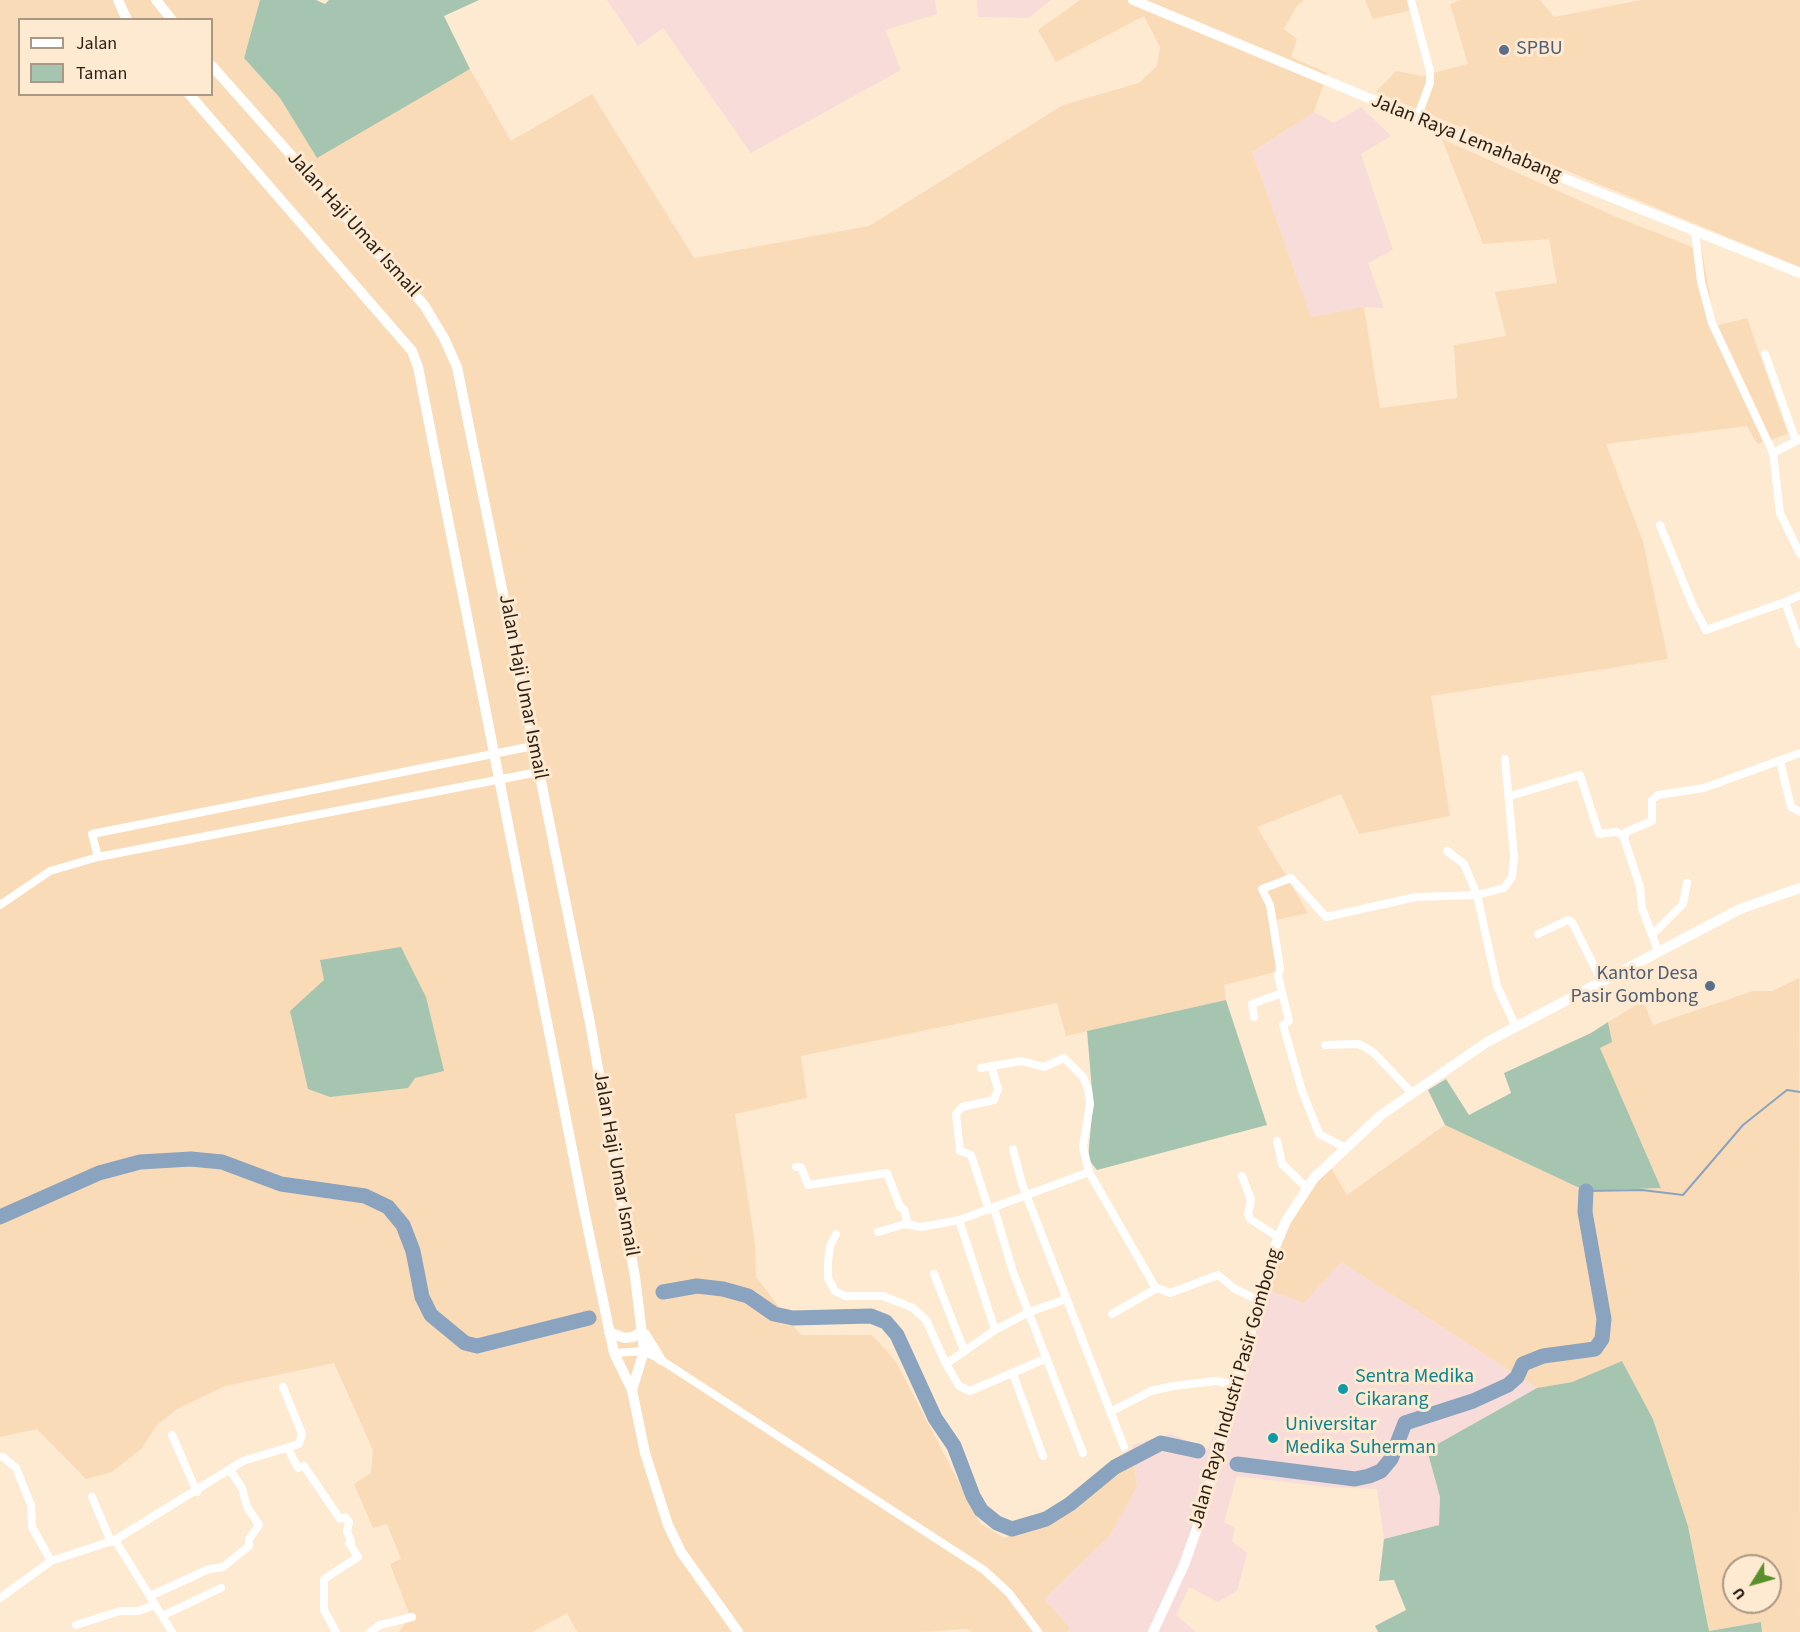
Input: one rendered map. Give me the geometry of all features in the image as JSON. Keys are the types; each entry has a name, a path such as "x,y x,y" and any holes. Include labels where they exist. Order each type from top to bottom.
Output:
{"main road":[{"path":"118,0 126,18"},
{"path":"156,0 170,18"},
{"name":"Jalan Raya Lemahabang","path":"1134,0 1417,118 1800,273"},
{"name":"Jalan Haji Umar Ismail","path":"213,67 424,305 444,338 457,367 590,1023 635,1277 644,1351 632,1390"},
{"name":"Jalan Haji Umar Ismail","path":"191,96 412,351 418,367 614,1353 632,1390 645,1453 668,1525 686,1559 738,1632"},
{"name":"Jalan Raya Industri Pasir Gombong","path":"1153,1632 1184,1565 1214,1470 1258,1300 1278,1236 1307,1188 1344,1147 1411,1092 1515,1026 1740,909 1800,888"},
{"path":"609,1329 624,1338 633,1337 641,1327 661,1360"}],"street":[{"path":"1411,0 1430,71 1430,83 1417,118"},
{"path":"1695,231 1701,282 1712,323 1773,453 1780,513 1800,554"},
{"path":"1765,354 1798,440 1773,453"},
{"path":"1660,525 1693,606 1707,630 1800,595"},
{"path":"1785,602 1800,644"},
{"path":"98,856 92,834 533,746"},
{"path":"1624,836 1630,829 1652,821 1652,800 1658,795 1704,788 1800,753"},
{"path":"1344,1147 1321,1136 1315,1128 1290,1052 1283,1024 1289,1021 1282,993 1270,905 1262,889 1291,878 1326,917 1416,897 1477,895 1504,888 1512,877 1514,857 1506,759"},
{"path":"1780,761 1791,807 1800,812"},
{"path":"0,905 50,872 98,856 538,772"},
{"path":"1510,796 1580,775 1599,834 1616,832 1624,836 1640,887 1642,909 1658,951"},
{"path":"1447,851 1464,864 1477,895 1497,986 1515,1026"},
{"path":"1652,936 1683,904 1687,883"},
{"path":"1538,934 1568,920 1572,922 1601,980"},
{"path":"1254,1017 1252,1004 1282,993"},
{"path":"1325,1045 1358,1044 1365,1047 1374,1053 1411,1092"},
{"path":"981,1068 1021,1061 1044,1067 1064,1059 1078,1071 1086,1083 1090,1096 1083,1148 1089,1172 1157,1288 1170,1293 1218,1275 1235,1289 1258,1300"},
{"path":"991,1066 998,1089 994,1100 962,1107 956,1114 960,1151 971,1155 1083,1453"},
{"path":"1277,1141 1282,1164 1307,1188"},
{"path":"1013,1149 1018,1171 1124,1447"},
{"path":"796,1167 801,1167 808,1185 887,1173 900,1207 904,1209 908,1224"},
{"path":"878,1232 908,1224 921,1227 959,1220 1089,1172"},
{"path":"1242,1176 1251,1200 1248,1214 1250,1219 1278,1236"},
{"path":"959,1220 995,1330"},
{"path":"836,1234 830,1246 828,1262 828,1278 835,1291 845,1296 883,1296 913,1308 926,1320 959,1386 970,1391 1047,1358"},
{"path":"934,1274 964,1350"},
{"path":"1112,1314 1157,1288"},
{"path":"946,1364 995,1330 1029,1312 1066,1299"},
{"path":"614,1353 644,1351 661,1360 984,1570 1009,1593 1038,1632"},
{"path":"1013,1374 1043,1456"},
{"path":"1110,1412 1147,1393 1173,1386 1216,1381 1237,1384"},
{"path":"0,1598 51,1561 113,1541 197,1492 248,1458 288,1449 299,1444 302,1434 283,1388"},
{"path":"172,1435 197,1492"},
{"path":"288,1449 298,1468 304,1466 340,1519 345,1517 349,1521 347,1531 351,1542 349,1543 358,1557 324,1579 324,1610 336,1632"},
{"path":"0,1457 3,1456 16,1468 31,1507 32,1527 51,1561"},
{"path":"150,1596 209,1569 223,1567 249,1546 249,1539 259,1525 247,1507 242,1488 230,1470"},
{"path":"92,1497 113,1541 172,1632"},
{"path":"162,1616 221,1588"},
{"path":"76,1626 122,1611 138,1611 155,1605"},
{"path":"370,1632 380,1625 412,1617"}],"shaded area":[{"path":"0,0 260,0 244,58 280,98 317,157 470,69 511,141 592,94 694,258 869,226 1063,105 1139,83 1157,66 1160,47 1144,16 1056,62 1038,30 1080,0 1304,0 1297,6 1284,29 1297,39 1291,57 1327,73 1314,112 1252,152 1311,317 1364,307 1380,408 1457,398 1454,345 1506,336 1495,292 1557,283 1549,239 1483,244 1442,139 1614,216 1702,251 1715,326 1747,318 1788,434 1757,444 1747,426 1606,444 1643,542 1668,659 1431,696 1450,816 1359,834 1341,794 1257,827 1308,913 1276,920 1283,970 1224,985 1226,1000 1066,1036 1057,1003 801,1056 807,1098 735,1114 755,1244 756,1277 801,1335 872,1335 896,1362 980,1523 1004,1538 1046,1521 1134,1464 1137,1487 1110,1535 1044,1599 1070,1628 1067,1632 972,1632 967,1629 922,1632 577,1632 567,1613 532,1632 399,1632 410,1616 390,1564 401,1559 387,1524 373,1528 354,1484 371,1473 373,1450 334,1363 225,1386 177,1409 156,1426 142,1448 112,1472 86,1479 37,1429 0,1437"},
{"path":"607,0 935,0 937,14 885,30 901,70 751,153 663,28 638,46"},
{"path":"977,0 1051,0 1029,18 978,17"},
{"path":"1365,0 1415,0 1417,9 1373,19"},
{"path":"1461,0 1540,0 1554,17 1641,0 1800,0 1800,267 1376,92 1396,71 1422,76 1468,64 1450,4"},
{"path":"1361,107 1391,136 1361,154 1393,250 1368,263 1384,308 1364,307 1311,317 1252,152 1314,112 1334,123"},
{"path":"1799,978 1800,1632 1762,1632 1761,1622 1709,1631 1688,1526 1653,1419 1622,1361 1572,1382 1537,1388 1341,1262 1304,1303 1263,1288 1296,1210 1329,1164 1347,1195 1445,1125 1586,1191 1661,1188 1600,1048 1611,1042 1608,1022 1643,1001 1653,1025 1753,991 1772,991"},
{"path":"1341,1262 1537,1388 1427,1450 1440,1497 1439,1525 1384,1539 1377,1489 1326,1487 1237,1476 1224,1522 1235,1528 1232,1541 1247,1553 1237,1591 1218,1602 1189,1587 1176,1615 1196,1632 1067,1632 1070,1628 1044,1599 1110,1535 1137,1487 1132,1445 1171,1434 1208,1449 1263,1288 1304,1302"}],"green space":[{"path":"260,0 316,0 325,4 329,0 479,0 444,16 470,69 317,158 280,98 244,58"},
{"path":"401,947 426,997 444,1071 415,1078 408,1088 330,1097 308,1089 290,1011 324,980 320,960"},
{"path":"1226,1000 1267,1125 1097,1170 1088,1159 1093,1102 1087,1031"},
{"path":"1608,1022 1612,1042 1600,1048 1661,1188 1586,1191 1445,1125 1428,1090 1446,1079 1469,1115 1511,1093 1504,1073 1591,1033"},
{"path":"1622,1361 1653,1419 1688,1526 1709,1631 1761,1622 1762,1632 1378,1632 1375,1626 1406,1610 1394,1580 1379,1581 1384,1539 1439,1525 1440,1497 1427,1450 1537,1388 1572,1382"}],"waterway":[{"path":"1586,1191 1642,1190 1683,1195 1743,1125 1787,1090 1800,1092"},
{"path":"0,1217 99,1173 140,1162 191,1159 222,1162 281,1184 365,1196 388,1207 403,1225 413,1251 422,1297 431,1315 465,1343 477,1346 589,1318"},
{"path":"1237,1464 1355,1479 1369,1476 1381,1471 1391,1459 1405,1423 1473,1401 1508,1385 1517,1377 1523,1364 1543,1356 1595,1349 1602,1339 1604,1319 1585,1212 1586,1191"},
{"path":"663,1292 697,1286 723,1289 748,1296 774,1314 793,1318 871,1316 886,1322 897,1335 935,1418 954,1446 973,1496 981,1510 997,1523 1012,1529 1046,1519 1070,1504 1115,1467 1161,1443 1198,1451"}],"place":[{"name":"SPBU","path":"1504,50"},
{"name":"Kantor Desa Pasir Gombong","path":"1710,986"},
{"name":"Sentra Medika Cikarang","path":"1343,1389"},
{"name":"Universitar Medika Suherman","path":"1273,1438"}]}
